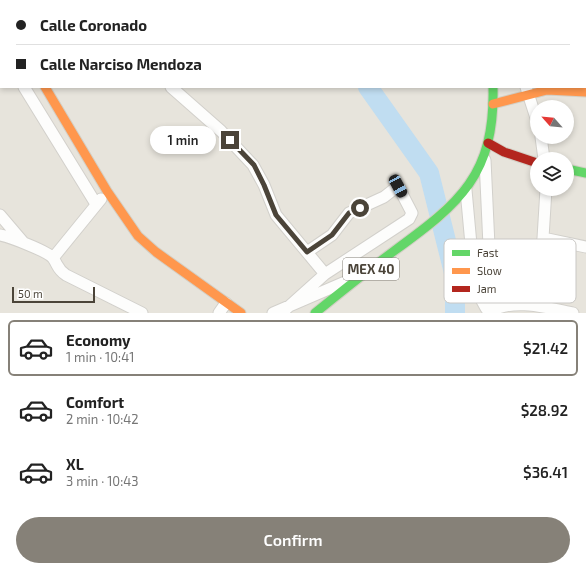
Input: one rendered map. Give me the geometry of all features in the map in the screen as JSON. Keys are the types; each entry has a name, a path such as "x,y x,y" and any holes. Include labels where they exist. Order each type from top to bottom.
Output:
{"street":[{"path":"25,88 96,204"},
{"path":"46,88 107,191 130,226 146,244 241,313"},
{"path":"172,88 221,131 254,165 276,215 326,274"},
{"name":"MEX 40","path":"315,313 428,225 466,190 485,156 494,104 493,88"},
{"path":"494,104 526,90 558,89 586,92"},
{"path":"526,90 530,101"},
{"path":"54,137 69,126"},
{"path":"488,143 504,152 530,161"},
{"path":"485,156 488,239"},
{"path":"574,170 586,173"},
{"path":"286,309 326,274 409,219 412,213 398,186 384,197 349,213 332,235 307,252"},
{"path":"466,190 470,239"},
{"path":"52,258 107,191"},
{"path":"546,196 544,238 549,239"},
{"path":"0,214 24,244"},
{"path":"0,235 24,244 52,258 60,271 66,275 142,313"},
{"path":"576,245 586,247"},
{"path":"273,313 286,309 340,283 360,278"},
{"path":"219,313 226,303"},
{"path":"483,303 490,312 503,307 534,305 573,313"}],"shaded area":[{"path":"0,88 586,88 586,313 0,313"}],"waterway":[{"path":"369,88 429,173 446,239"},
{"path":"455,303 455,313"}],"traffic: fast":[{"path":"315,313 438,218 469,184 480,165 488,143 492,117 493,88"},
{"path":"574,170 586,173"}],"traffic: slow":[{"path":"46,88 107,191 138,236 156,252 241,313"},
{"path":"493,104 547,90 586,92"}],"traffic: jam":[{"path":"488,143 504,152 530,161"}],"route":[{"path":"230,140 240,148 254,165 276,215 307,252 332,235 349,213 360,208"}]}
